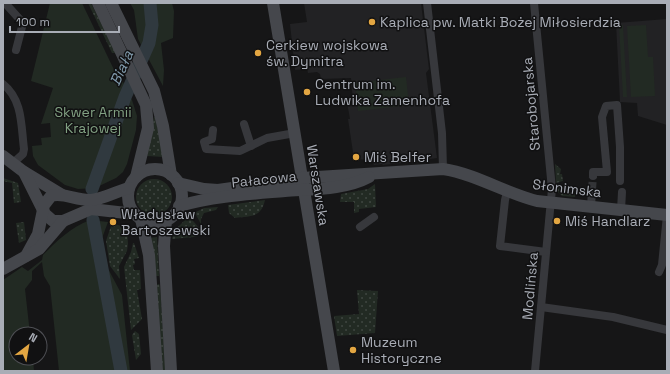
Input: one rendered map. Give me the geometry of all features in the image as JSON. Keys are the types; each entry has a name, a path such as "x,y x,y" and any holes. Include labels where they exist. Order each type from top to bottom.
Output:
{"street":[{"path":"5,3 23,23 16,50"},
{"path":"98,3 146,105 148,128 136,177 129,188 129,201 138,217 149,255 157,371"},
{"path":"3,156 24,172 81,206 91,209 112,210 154,223 172,217 179,206 181,191 175,179 162,119 154,91 111,3"},
{"name":"Warszawska","path":"273,3 334,371"},
{"path":"427,3 442,133 443,169"},
{"name":"Starobojarska","path":"534,3 552,189 551,204"},
{"path":"3,84 13,94 19,106 24,149 23,154 13,163"},
{"path":"593,176 593,172 607,172 602,117 606,106 617,105 620,147 620,181"},
{"path":"244,124 251,146"},
{"path":"213,130 212,139 204,142 206,149 240,151 267,138 295,133"},
{"path":"136,177 141,173 154,169 166,172 175,179"},
{"name":"Pałacowa","path":"175,179 204,189 218,190 302,178 360,173 374,175 443,169"},
{"name":"Słonimska","path":"443,169 472,176 522,198 551,204 667,215"},
{"path":"24,172 48,218 58,222 63,221"},
{"name":"Pałacowa","path":"179,206 209,200 331,188 374,175"},
{"path":"3,269 39,249 63,221 81,206 112,193 129,188"},
{"path":"591,207 592,190"},
{"path":"507,192 500,246 546,252"},
{"path":"621,210 622,192"},
{"path":"26,256 38,234 43,210 47,200 51,196 62,195"},
{"name":"Modlińska","path":"535,371 551,204"},
{"path":"659,272 662,265 667,215"},
{"path":"360,227 374,217"},
{"path":"166,220 164,234 171,371"},
{"path":"151,281 166,280"},
{"path":"541,307 613,317 667,330"}],"shaded area":[{"path":"304,3 421,3 429,69 426,73 437,158 383,165 374,165 371,160 354,159 347,102 353,101 351,78 321,79 320,74 317,72 308,73 307,69 295,70 290,24 307,22"},
{"path":"667,19 667,125 638,116 637,103 620,102 616,23"}],"green space":[{"name":"Skwer Armii Krajowej","path":"50,3 82,3 117,76 120,76 132,100 137,116 136,130 127,164 123,172 116,178 95,188 78,189 65,185 38,165 33,156 32,146 42,145 41,138 51,137 50,123 41,124 53,88 31,81"},
{"path":"88,3 91,3 116,53 112,53"},
{"path":"130,3 172,3 174,11 173,38 161,43 164,70 163,86 138,39 134,10"},
{"path":"619,25 623,25 627,97 623,97"},
{"path":"646,25 648,57 653,57 655,96 631,97 627,26"},
{"path":"406,77 409,105 358,111 355,83"},
{"path":"155,117 164,157 147,156"},
{"path":"555,164 561,169 560,174 562,174 563,181 556,183"},
{"path":"3,178 18,183 21,202 14,203 12,183 3,181"},
{"path":"158,179 167,184 171,190 171,204 167,210 158,215 150,215 141,210 137,204 136,193 141,184 147,180"},
{"path":"375,184 376,207 359,209 359,212 354,213 354,202 340,202 341,194 368,189"},
{"path":"560,185 566,191 576,193 575,197 562,196 558,192 557,186"},
{"path":"265,200 261,210 254,215 235,218 229,213 228,205"},
{"path":"218,207 216,210 204,213 201,219 201,224 196,212 204,208"},
{"path":"189,216 204,234 194,237 172,239 174,231"},
{"path":"90,220 108,222 101,241 105,263 122,295 130,371 59,371 50,286 44,276 42,262 32,271 32,280 25,289 29,326 8,326 8,366 34,366 34,371 3,371 3,280 22,267 28,271 42,260 43,255 65,235"},
{"path":"24,222 26,240 19,243 16,223"},
{"path":"112,223 127,228 128,244 127,251 119,266 120,279 110,266 106,241"},
{"path":"157,237 159,276 155,276 149,238"},
{"path":"134,243 139,258 134,259 135,264 133,265 134,270 140,270 141,289 137,290 142,319 131,330 124,267"},
{"path":"159,284 166,371 160,371 156,285"},
{"path":"357,290 378,291 375,333 337,336 334,316 359,314"},
{"path":"135,331 139,334 141,354 136,360 132,335"}],"waterway":[{"name":"Biała","path":"92,189 125,97 149,43 152,25 150,3"},
{"name":"Biała","path":"93,220 121,371"}],"tunnel":[{"path":"592,190 593,176"}],"place":[{"name":"Kaplica pw. Matki Bożej Miłosierdzia","path":"372,22"},
{"name":"Cerkiew wojskowa św. Dymitra","path":"258,53"},
{"name":"Centrum im. Ludwika Zamenhofa","path":"307,92"},
{"name":"Miś Belfer","path":"356,157"},
{"name":"Miś Handlarz","path":"557,221"},
{"name":"Władysław Bartoszewski","path":"113,222"},
{"name":"Muzeum Historyczne","path":"353,350"}]}
